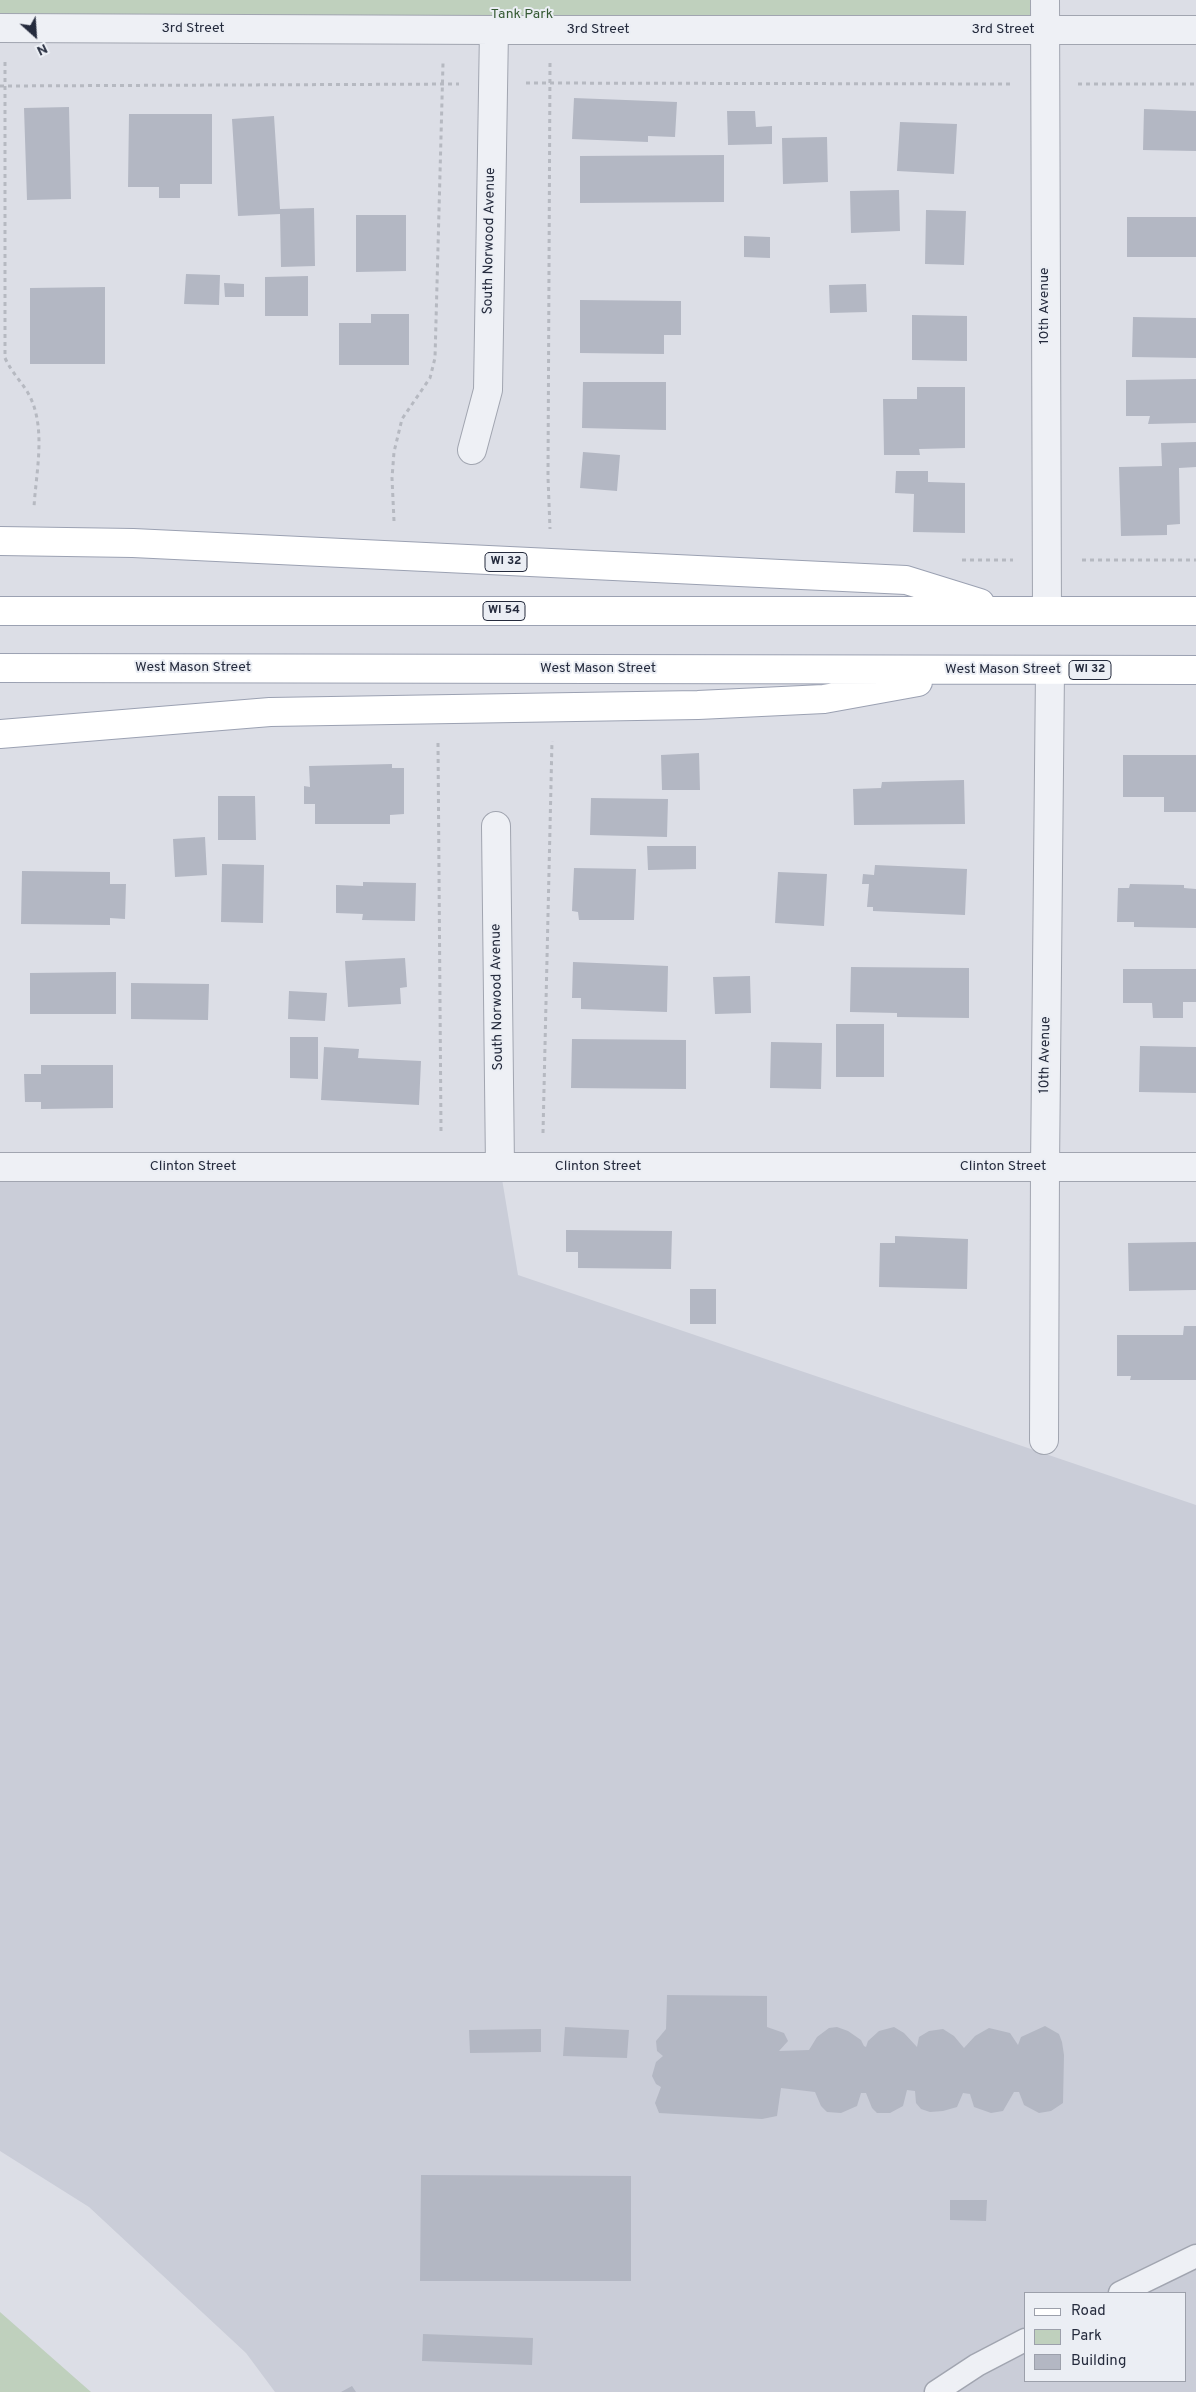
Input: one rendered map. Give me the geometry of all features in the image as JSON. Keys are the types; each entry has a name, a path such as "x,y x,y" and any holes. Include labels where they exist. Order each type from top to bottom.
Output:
{"main road":[{"name":"WI 32","path":"0,542 133,543 906,580 1008,611 1196,611"},
{"name":"WI 54","path":"0,612 1008,611"},
{"name":"West Mason Street","path":"0,668 1196,670"},
{"name":"WI 32","path":"0,734 270,712 689,705 824,699 983,670"}],"street":[{"name":"10th Avenue","path":"1045,0 1047,611"},
{"name":"3rd Street","path":"3,28 1196,30"},
{"name":"South Norwood Avenue","path":"472,450 488,390 494,30"},
{"name":"10th Avenue","path":"1044,1440 1050,670"},
{"name":"South Norwood Avenue","path":"496,826 500,1167"},
{"name":"Clinton Street","path":"0,1167 1196,1167"}],"lane":[{"path":"1122,2292 1196,2256"},
{"path":"936,2392 977,2365 1024,2341"}],"path":[{"path":"3,28 5,86 5,358 16,379 28,394 36,418 39,438 33,511"},
{"path":"395,527 392,478 394,452 402,419 430,378 435,358 443,30"},
{"path":"550,30 548,476 550,533"},
{"path":"0,86 550,83 1196,84"},
{"path":"542,1167 552,731"},
{"path":"438,733 441,1167"}],"shaded area":[{"path":"0,1167 500,1167 518,1275 1196,1505 1196,2392 275,2392 246,2353 89,2207 0,2151"}],"green space":[{"name":"Tank Park","path":"0,0 1045,0 1045,30 0,28"},
{"path":"0,2312 91,2392 0,2392"}],"building":[{"path":"574,98 677,102 675,137 648,136 648,142 572,139"},
{"path":"69,107 71,199 27,200 24,108"},
{"path":"1144,109 1196,111 1196,151 1143,150"},
{"path":"727,111 755,111 756,127 772,126 772,144 728,145"},
{"path":"129,114 212,114 212,184 180,184 180,198 159,198 159,187 128,187"},
{"path":"274,116 280,209 314,208 315,266 281,267 280,214 238,216 232,119"},
{"path":"900,122 957,124 954,174 897,171"},
{"path":"827,137 828,182 783,184 782,138"},
{"path":"724,155 724,202 580,203 580,156"},
{"path":"899,190 900,231 851,233 850,191"},
{"path":"926,210 966,211 964,265 925,264"},
{"path":"356,215 406,215 406,271 356,272"},
{"path":"1127,217 1196,217 1196,257 1127,257"},
{"path":"744,236 770,237 770,258 744,257"},
{"path":"186,274 220,275 219,305 184,304"},
{"path":"308,276 308,316 265,316 265,277"},
{"path":"224,283 244,284 244,297 225,297"},
{"path":"866,284 867,312 830,313 829,285"},
{"path":"105,287 105,364 30,364 30,288"},
{"path":"580,300 681,301 681,335 664,335 664,354 580,353"},
{"path":"371,314 409,314 409,365 339,365 339,323 371,323"},
{"path":"912,315 967,316 967,361 912,360"},
{"path":"1133,317 1196,318 1196,358 1132,357"},
{"path":"1196,379 1196,423 1148,424 1150,416 1126,416 1126,380"},
{"path":"583,382 666,382 666,430 582,428"},
{"path":"917,387 965,387 965,448 919,449 920,455 884,455 883,399 917,399"},
{"path":"1196,442 1196,467 1179,468 1180,524 1167,525 1167,535 1121,536 1119,467 1162,466 1161,443"},
{"path":"583,452 620,455 617,491 580,488"},
{"path":"896,471 928,471 928,482 965,483 965,533 913,532 914,494 895,493"},
{"path":"699,753 700,790 662,790 661,755"},
{"path":"1123,755 1196,755 1196,812 1164,812 1164,797 1123,797"},
{"path":"392,764 392,768 404,768 404,814 390,815 390,824 315,824 315,804 304,804 304,786 310,787 309,766"},
{"path":"964,780 965,824 854,825 853,789 881,788 882,782"},
{"path":"218,796 255,796 256,840 218,840"},
{"path":"591,798 668,799 667,837 590,835"},
{"path":"205,837 207,875 175,877 173,839"},
{"path":"647,846 696,846 696,869 648,870"},
{"path":"222,864 264,865 263,923 221,922"},
{"path":"875,865 967,869 965,915 873,911 873,907 867,907 869,884 862,884 863,874 874,875"},
{"path":"574,868 636,869 634,920 579,920 578,912 572,911"},
{"path":"22,871 110,872 110,884 126,884 125,919 110,918 110,925 21,924"},
{"path":"778,872 827,874 824,926 775,923"},
{"path":"363,882 416,883 415,921 362,920 363,914 336,913 336,885 363,886"},
{"path":"1130,884 1184,885 1184,888 1196,889 1196,928 1134,927 1134,922 1117,922 1118,888 1129,888"},
{"path":"405,958 407,987 400,988 401,1004 348,1007 345,961"},
{"path":"573,962 668,966 667,1012 581,1009 581,998 572,998"},
{"path":"851,967 969,968 969,1018 897,1017 897,1013 850,1012"},
{"path":"1123,969 1196,969 1196,1002 1183,1002 1183,1018 1153,1018 1152,1003 1123,1003"},
{"path":"116,972 116,1014 30,1014 30,973"},
{"path":"750,976 751,1013 715,1014 713,977"},
{"path":"131,983 209,984 208,1020 131,1019"},
{"path":"289,991 327,993 325,1021 288,1019"},
{"path":"836,1024 884,1024 884,1077 836,1077"},
{"path":"290,1037 318,1037 318,1079 290,1078"},
{"path":"572,1039 686,1040 686,1089 571,1088"},
{"path":"771,1042 822,1043 821,1089 770,1088"},
{"path":"1140,1046 1196,1047 1196,1093 1139,1092"},
{"path":"324,1047 359,1049 358,1058 421,1061 419,1105 321,1100"},
{"path":"41,1065 113,1065 113,1108 41,1109 41,1102 25,1102 24,1074 41,1074"},
{"path":"566,1230 672,1231 671,1269 578,1268 578,1252 566,1252"},
{"path":"895,1236 968,1239 967,1289 879,1287 880,1243 895,1243"},
{"path":"1196,1242 1196,1290 1129,1291 1128,1243"},
{"path":"690,1289 716,1289 716,1324 690,1324"},
{"path":"1184,1326 1196,1326 1196,1380 1130,1380 1131,1376 1117,1376 1117,1335 1183,1335"},
{"path":"667,1995 767,1996 767,2027 784,2033 788,2041 779,2051 809,2050 817,2037 829,2028 837,2027 848,2031 861,2040 866,2047 868,2041 879,2031 894,2027 904,2033 917,2047 919,2037 929,2031 943,2029 954,2036 964,2048 975,2036 989,2028 1010,2033 1018,2045 1021,2037 1045,2026 1059,2034 1062,2042 1064,2055 1063,2103 1051,2111 1039,2113 1024,2105 1019,2092 1014,2092 1003,2111 991,2113 974,2107 970,2094 963,2093 957,2107 930,2112 921,2109 916,2103 915,2091 907,2090 903,2106 890,2113 877,2113 872,2108 866,2093 861,2093 857,2106 841,2113 827,2112 821,2106 815,2092 781,2088 777,2116 762,2119 659,2113 655,2103 661,2087 656,2084 652,2076 656,2062 663,2056 657,2051 656,2041 666,2029"},
{"path":"565,2027 629,2030 627,2058 563,2056"},
{"path":"541,2029 541,2052 470,2053 469,2030"},
{"path":"421,2175 631,2176 631,2281 420,2281"},
{"path":"950,2200 987,2200 986,2221 950,2220"},
{"path":"423,2334 533,2338 532,2365 422,2361"},
{"path":"352,2386 356,2392 341,2392"}]}
